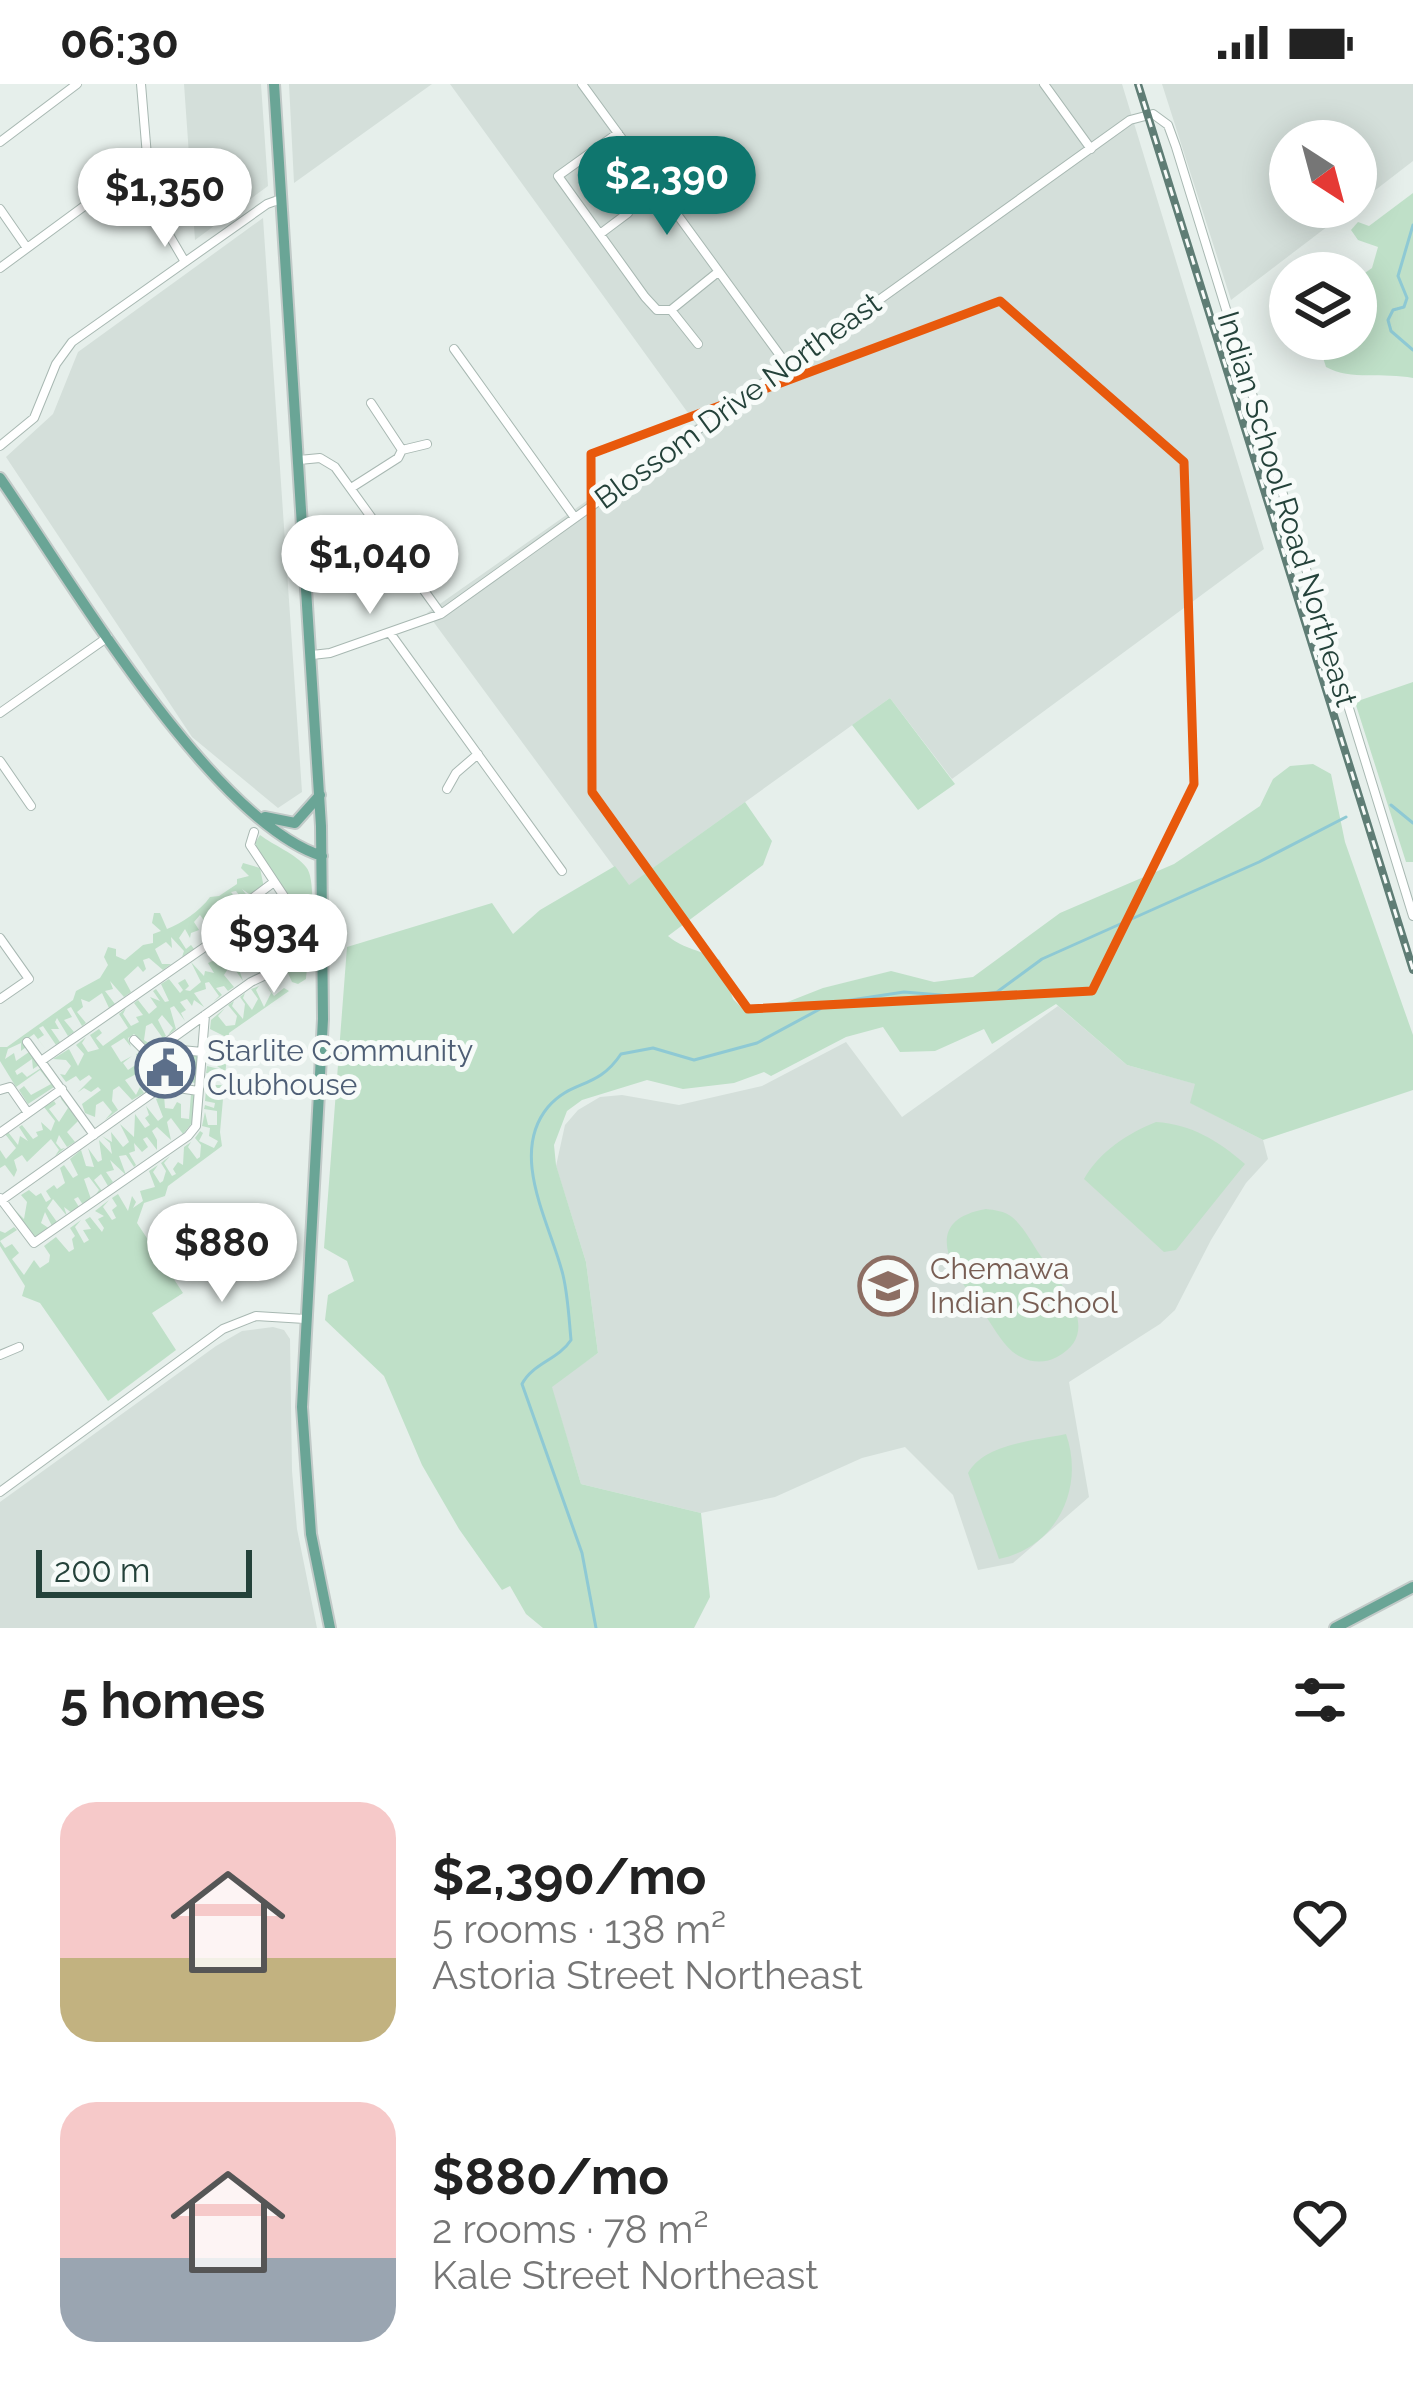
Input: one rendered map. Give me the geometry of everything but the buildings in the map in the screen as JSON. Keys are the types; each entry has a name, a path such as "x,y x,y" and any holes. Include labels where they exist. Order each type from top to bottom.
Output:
{"main road":[{"path":"274,84 322,856 322,1055 305,1319 304,1472 330,1628"},
{"path":"0,478 191,750 259,815 294,843 322,856"},
{"path":"259,815 295,823 320,795"},
{"path":"1335,1628 1413,1588"}],"street":[{"path":"0,142 77,84"},
{"path":"141,84 154,215 185,262"},
{"path":"582,84 788,365"},
{"path":"1044,84 1091,149"},
{"name":"Blossom Drive Northeast","path":"312,655 441,614 1136,116 1148,113"},
{"name":"Indian School Road Northeast","path":"1148,113 1164,121 1176,147 1413,916"},
{"path":"618,133 558,176 657,310 671,310 718,272"},
{"path":"586,157 628,213 600,234"},
{"path":"0,268 102,193 147,180"},
{"path":"0,446 34,418 56,364 72,342 267,203 281,199"},
{"path":"0,209 27,248"},
{"path":"671,310 698,344"},
{"path":"454,349 575,518"},
{"path":"371,403 402,450"},
{"path":"352,488 398,458 402,450 427,444"},
{"path":"299,460 326,460 352,488 441,614"},
{"path":"390,633 562,871"},
{"path":"0,713 109,636"},
{"path":"447,790 456,773 478,754"},
{"path":"0,761 31,806"},
{"path":"134,1040 147,1052 159,1048 251,982 289,964 299,919 250,845 254,832"},
{"path":"222,935 234,912 274,882"},
{"path":"41,1061 222,935 248,929 287,901"},
{"path":"0,938 29,979 0,999"},
{"path":"199,1091 164,1088 1,1199 28,1239 42,1241 194,1130 199,1091 206,1015"},
{"path":"28,1042 94,1135"},
{"path":"159,1048 202,1052"},
{"path":"0,1090 10,1087 28,1113"},
{"path":"0,1133 62,1089"},
{"path":"0,1492 230,1325 256,1316 305,1319"},
{"path":"0,1355 19,1347"}],"highlighted area":[{"path":"1000,301 1184,462 1194,784 1092,991 748,1009 592,792 591,454"}],"shaded area":[{"path":"184,84 261,84 268,186 195,240"},
{"path":"289,84 432,84 294,183"},
{"path":"450,84 1122,84 1264,549 952,779 890,698 628,886 427,613 696,424"},
{"path":"1162,84 1413,84 1413,161 1377,189 1377,120 1269,120 1269,228 1325,228 1294,252 1269,252 1269,271 1231,300"},
{"path":"263,218 302,792 278,808 192,737 6,457 53,414 78,352"},
{"name":"Chemawa Indian School","path":"1058,1006 1127,1065 1196,1084 1191,1103 1263,1140 1268,1159 1246,1183 1175,1310 1069,1382 1089,1497 1013,1563 978,1570 953,1495 905,1447 862,1458 775,1497 701,1513 581,1484 551,1386 598,1353 586,1262 556,1166 565,1125 578,1110 600,1097 622,1095 679,1105 762,1086 846,1042 902,1117"},
{"path":"284,1330 290,1339 297,1529 317,1628 0,1628 0,1502 216,1346 242,1331"}],"green space":[{"path":"1413,193 1413,378 1346,374 1326,367 1324,360 1377,360 1378,247 1358,240 1351,230 1377,228 1377,220"},
{"path":"1413,682 1413,862 1406,862 1355,702"},
{"path":"890,698 955,784 918,810 852,725"},
{"path":"1313,764 1331,774 1345,842 1413,1035 1413,1090 1263,1140 1190,1103 1195,1084 1127,1065 1056,1004 992,1044 984,1029 935,1051 900,1052 883,1027 846,1037 771,1076 764,1072 734,1083 683,1089 647,1080 582,1100 567,1111 554,1145 556,1165 586,1262 598,1353 552,1387 581,1484 701,1513 710,1597 694,1628 543,1628 526,1614 510,1586 502,1590 459,1529 422,1465 384,1376 325,1320 328,1295 354,1281 347,1261 324,1248 347,947 492,903 513,934 540,910 615,866 629,885 745,802 772,841 763,865 668,936 720,960 733,999 746,1012 762,1012 823,988 891,971 934,982 973,977 1060,913 1174,864 1260,806 1273,779 1290,766"},
{"path":"260,835 296,858 310,875 309,955 306,979 298,984 288,973 306,932 306,920 258,851 255,843"},
{"path":"243,863 260,868 264,888 252,896 242,889 249,898 244,902 236,891 231,892 241,904 236,908 223,900 232,910 215,933 209,934 212,931 200,915 194,922 199,930 190,938 185,929 179,938 186,949 191,945 194,949 182,957 184,951 171,937 172,948 166,942 155,949 162,964 171,964 163,970 149,958 143,960 143,972 138,966 124,979 131,992 124,997 110,981 113,989 105,991 115,1004 109,1008 102,993 89,1002 81,999 83,1007 77,1012 86,1023 82,1026 71,1007 67,1009 72,1017 64,1020 74,1032 68,1036 57,1018 59,1029 51,1029 60,1042 56,1045 43,1026 39,1028 44,1035 38,1039 47,1051 34,1034 23,1042 26,1047 21,1051 21,1043 8,1049 5,1059 14,1053 16,1061 29,1052 39,1065 33,1069 32,1059 15,1071 17,1075 22,1072 27,1077 41,1068 54,1087 28,1104 19,1090 24,1086 31,1095 51,1084 40,1070 16,1087 0,1061 0,1047 7,1047 73,1000 76,991 100,978 108,965 104,957 108,947 125,960 153,943 153,934 161,931 152,923 154,913 160,913 167,929 179,923 210,897 249,876 241,868"},
{"path":"273,894 279,910 286,907 296,921 290,932 275,940 278,945 288,941 279,962 258,972 250,959 238,966 243,981 231,964 224,975 234,987 228,991 224,986 216,988 222,995 213,1002 219,996 205,983 206,989 194,993 204,1007 194,1000 192,1006 187,999 180,1002 186,1010 181,1013 185,1021 174,1006 170,1008 176,1029 168,1035 173,1028 162,1015 158,1020 166,1036 159,1041 162,1037 152,1023 146,1026 144,1040 149,1048 134,1034 128,1038 131,1047 124,1038 111,1046 121,1062 132,1056 123,1063 128,1070 140,1062 139,1053 150,1057 162,1052 198,1055 195,1083 176,1079 155,1083 143,1067 139,1069 144,1081 138,1073 125,1080 136,1095 140,1087 144,1093 132,1100 119,1086 113,1090 112,1101 118,1110 105,1120 112,1112 103,1101 96,1105 95,1117 85,1113 82,1104 101,1090 84,1088 77,1093 92,1078 89,1075 80,1081 76,1076 66,1082 60,1074 65,1075 71,1066 66,1060 53,1059 69,1049 78,1066 84,1054 76,1045 86,1037 82,1043 88,1052 99,1049 90,1035 99,1029 102,1033 96,1038 103,1046 128,1028 119,1014 126,1008 123,1014 131,1026 139,1022 136,1017 143,1015 134,1003 138,1000 149,1014 157,1007 150,997 160,1001 156,989 169,1001 161,984 169,979 180,993 178,983 185,979 189,986 185,990 190,991 201,982 191,962 204,976 205,971 214,973 208,963 231,953 223,942 216,944 224,938 228,941 230,921 240,911 241,927 249,927 247,906 256,899 265,906 258,898"},
{"path":"259,986 256,990 264,1007 271,993 267,986 274,996 284,988 289,991 229,1033 222,1146 168,1186 165,1196 144,1203 137,1223 183,1293 152,1313 176,1350 108,1401 40,1303 22,1296 25,1286 0,1241 5,1248 12,1244 19,1253 12,1259 24,1275 34,1260 40,1268 49,1262 44,1246 56,1237 69,1252 74,1249 70,1228 81,1220 75,1227 84,1243 89,1240 83,1230 91,1229 85,1220 90,1217 102,1232 98,1219 104,1216 95,1211 109,1200 103,1207 112,1220 116,1218 112,1198 118,1194 128,1211 132,1196 133,1208 143,1201 140,1191 155,1187 149,1171 158,1165 153,1172 163,1181 166,1171 161,1163 170,1156 164,1163 172,1176 178,1162 183,1165 184,1147 191,1142 188,1147 200,1157 201,1145 195,1138 200,1131 199,1141 214,1148 218,1141 209,1136 210,1128 202,1126 205,1112 208,1125 217,1125 217,1111 204,1109 205,1105 214,1108 215,1103 205,1101 206,1089 208,1095 219,1096 215,1085 223,1085 224,1075 206,1073 207,1066 223,1070 209,1053 226,1057 226,1050 211,1042 227,1043 228,1038 210,1029 211,1020 225,1008 218,1016 226,1026 235,1025 237,1016 228,1005 234,1001 232,1006 243,1019 245,1004 240,997 245,993 243,998 252,1010 258,999 251,989"},
{"path":"191,1094 195,1095 192,1123 183,1134 171,1118 167,1122 171,1140 157,1127 152,1131 157,1150 147,1137 143,1139 148,1147 142,1152 134,1143 135,1151 129,1153 134,1167 126,1155 119,1156 126,1175 110,1160 114,1170 106,1172 113,1182 108,1186 101,1174 94,1180 102,1191 94,1197 99,1190 89,1177 84,1179 91,1199 83,1205 78,1197 74,1199 79,1207 72,1213 64,1207 67,1216 53,1199 47,1208 57,1222 52,1226 45,1212 41,1223 50,1229 31,1237 10,1205 24,1219 27,1202 21,1195 29,1190 36,1196 41,1193 46,1202 51,1199 46,1191 65,1183 60,1168 64,1165 73,1178 78,1175 70,1159 81,1150 86,1166 94,1167 88,1148 98,1162 102,1160 99,1140 112,1154 102,1136 112,1142 111,1132 123,1147 129,1142 120,1124 134,1137 135,1114 145,1128 150,1125 146,1106 158,1121 163,1117 156,1099 164,1095 165,1108 181,1104 181,1118 189,1119"},
{"path":"62,1096 78,1121 67,1132 75,1142 67,1147 59,1135 56,1143 65,1148 55,1156 59,1150 51,1139 27,1162 22,1155 14,1160 14,1177 5,1165 0,1168 0,1150 6,1159 16,1148 5,1134 18,1145 20,1136 28,1141 22,1125 33,1139 43,1130 41,1122 51,1131 55,1121 44,1107 54,1101 49,1109 59,1122 68,1108"},
{"path":"1156,1122 1204,1135 1245,1164 1176,1250 1164,1252 1084,1179 1115,1144"},
{"path":"986,1209 1006,1213 1016,1221 1074,1307 1077,1334 1071,1347 1053,1359 1030,1360 1010,1349 955,1270 947,1240 951,1226"},
{"path":"1066,1434 1072,1475 1061,1512 1037,1542 999,1559 968,1473 998,1449"}],"waterway":[{"path":"1413,225 1398,276 1407,298 1404,307 1393,310 1388,320 1391,331 1413,350"},
{"path":"1391,805 1413,823"},
{"path":"596,1628 582,1553 522,1384 571,1340 563,1275 532,1168 537,1126 548,1107 566,1092 603,1074 621,1054 653,1048 694,1060 757,1043 831,1003 904,992 965,997 997,992 1042,959 1259,862 1346,817"}],"railway":[{"path":"1138,84 1413,970"}],"place":[{"name":"Starlite Community Clubhouse","path":"165,1068"},
{"name":"Chemawa Indian School","path":"888,1286"}]}
